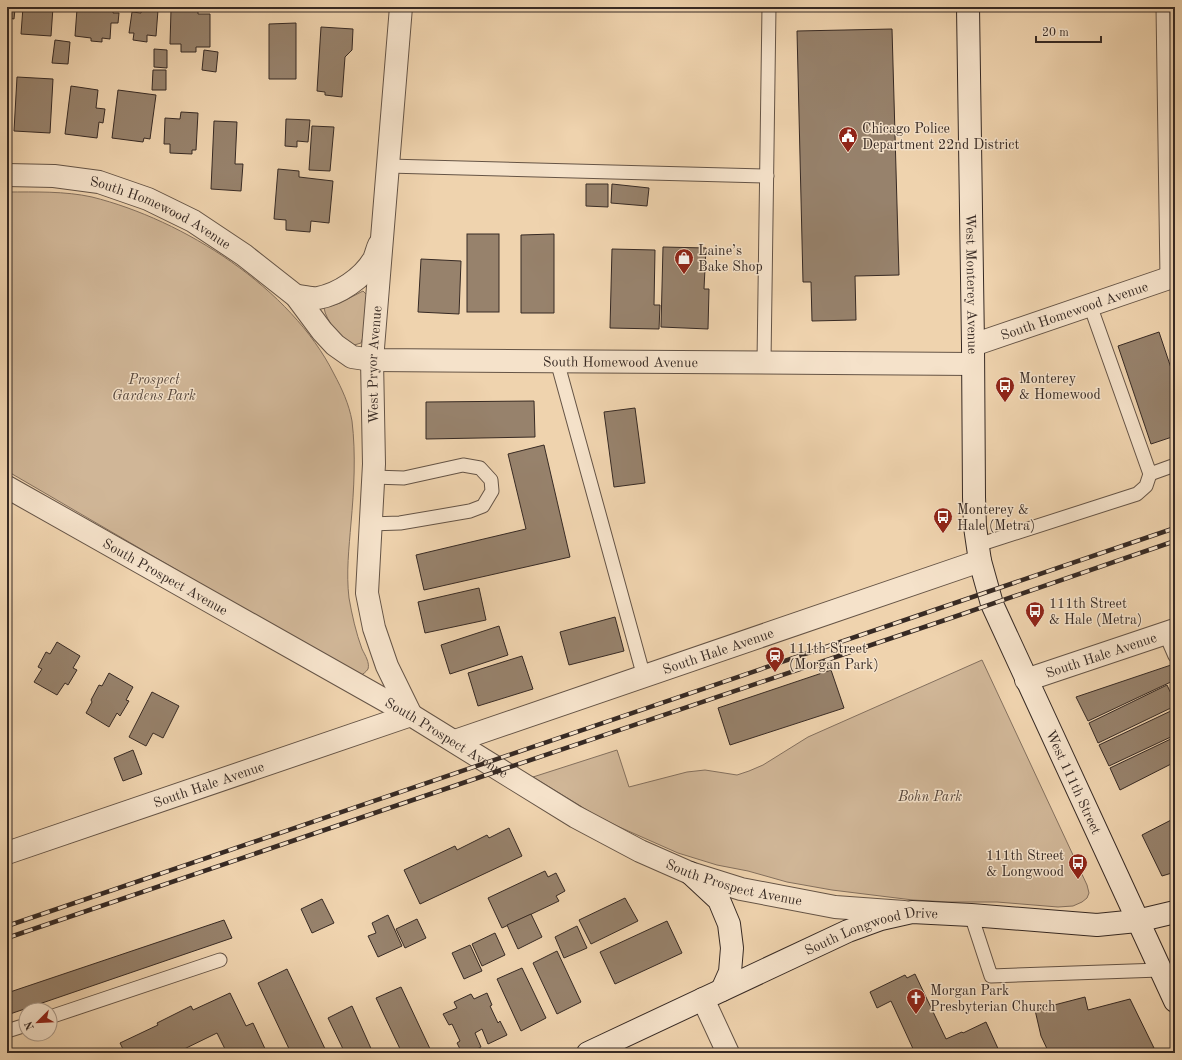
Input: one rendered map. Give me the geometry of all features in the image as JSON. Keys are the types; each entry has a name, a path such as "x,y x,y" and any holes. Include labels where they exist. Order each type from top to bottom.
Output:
{"street":[{"name":"West Pryor Avenue","path":"401,7 372,360 373,477 367,593 374,628 387,666 411,715"},
{"name":"West Monterey Avenue","path":"968,7 974,497 979,553"},
{"name":"South Homewood Avenue","path":"7,175 54,176 99,182 148,199 193,221 244,255 296,296 322,331 335,345 352,357 372,360 764,362 973,354 1090,305 1171,277"},
{"path":"296,296 317,298 335,292 351,283 374,259 383,233"},
{"name":"South Prospect Avenue","path":"7,487 411,715 576,817 640,851 690,873 741,889 835,907 912,912"},
{"name":"South Hale Avenue","path":"455,741 644,677 979,553"},
{"name":"West 111th Street","path":"979,553 992,604 1175,1001"},
{"name":"South Hale Avenue","path":"1026,680 1170,631"},
{"name":"South Hale Avenue","path":"12,846 411,715"},
{"path":"690,873 719,900 729,924 732,948 730,972 712,995 728,1053"},
{"name":"South Longwood Drive","path":"588,1053 848,931 881,919 912,912 1097,925 1138,921 1175,912"}],"lane":[{"path":"764,362 770,7"},
{"path":"1163,7 1171,277"},
{"path":"388,166 767,176"},
{"path":"979,553 1137,494 1146,486 1150,474 1090,305"},
{"path":"557,361 644,677"},
{"path":"370,524 400,523 470,511 483,506 492,491 491,480 480,468 463,465 404,478 373,477"},
{"path":"1150,474 1175,465"},
{"path":"1170,631 1175,656"},
{"path":"971,915 991,976 1160,970"},
{"path":"58,1014 220,960"},
{"path":"7,1031 18,1028"}],"green space":[{"name":"Prospect Gardens Park","path":"7,192 39,192 82,195 127,208 163,222 198,240 263,286 291,313 315,343 340,385 352,421 354,472 348,560 348,589 356,630 368,664 368,669 363,674 360,676 354,673 7,471"},
{"path":"363,291 367,295 364,334 361,343 351,346 334,329 325,313 324,308 340,303"},
{"name":"Bohn Park","path":"982,660 1087,885 1089,893 1087,898 1073,906 1058,907 997,902 913,900 832,890 787,882 748,871 717,865 678,853 595,815 533,777 617,750 629,787 687,772 705,770 737,775 763,765 808,737"}],"building":[{"path":"7,7 15,9 14,19 9,18 7,33"},
{"path":"23,7 53,7 51,36 21,34"},
{"path":"74,7 114,7 113,13 119,13 118,23 111,23 110,39 102,38 102,42 91,41 91,38 75,36 77,9"},
{"path":"185,7 198,7 198,14 210,14 210,47 196,47 196,52 181,52 181,44 170,44 171,10 185,10"},
{"path":"142,8 158,10 156,36 147,35 147,42 133,40 134,33 129,33 132,12 141,13"},
{"path":"296,23 296,79 269,79 269,24"},
{"path":"321,27 353,29 352,50 345,57 342,97 325,95 325,92 317,91"},
{"name":"Chicago Police Department 22nd District","path":"892,29 899,275 855,276 856,320 812,321 811,282 803,282 797,31"},
{"path":"55,40 70,42 68,64 52,63"},
{"path":"154,49 167,50 167,68 154,67"},
{"path":"204,50 218,52 216,72 202,70"},
{"path":"153,70 166,70 166,90 152,90"},
{"path":"17,77 53,79 50,133 14,131"},
{"path":"71,86 98,90 96,108 105,109 103,123 99,122 97,138 65,134"},
{"path":"118,90 156,95 150,139 144,138 143,142 112,138"},
{"path":"181,112 198,113 196,150 192,150 192,154 170,153 170,144 164,144 165,118 180,119"},
{"path":"286,119 310,120 308,142 297,141 297,147 285,146"},
{"path":"214,121 237,122 235,164 243,164 241,191 211,189"},
{"path":"312,126 334,127 330,171 309,170"},
{"path":"278,169 299,171 299,177 333,181 329,223 311,221 310,232 286,230 286,220 274,219"},
{"path":"586,184 608,184 608,207 586,206"},
{"path":"612,184 649,188 647,206 611,203"},
{"path":"467,234 499,234 499,312 467,312"},
{"path":"554,234 554,313 521,313 521,235"},
{"path":"663,247 706,248 704,289 709,289 708,329 661,327"},
{"path":"612,249 655,250 654,305 660,305 659,329 610,328"},
{"path":"421,259 461,261 459,314 418,312"},
{"path":"1159,332 1175,380 1175,436 1151,444 1118,346"},
{"path":"534,401 535,437 426,439 426,402"},
{"path":"635,408 645,483 614,487 604,412"},
{"path":"544,445 570,557 424,590 416,555 526,529 508,454"},
{"path":"479,588 486,620 425,633 418,602"},
{"path":"615,617 624,651 569,665 560,632"},
{"path":"499,626 508,655 450,674 441,645"},
{"path":"57,642 80,656 73,668 77,670 68,685 65,683 57,695 34,682 42,669 38,667 46,652 50,654"},
{"path":"522,656 533,689 478,706 468,673"},
{"path":"1171,665 1175,674 1175,680 1088,721 1076,697"},
{"path":"831,670 844,708 730,745 718,708"},
{"path":"109,673 133,687 126,700 129,701 120,716 117,713 109,727 86,713 99,685 102,686"},
{"path":"1167,685 1175,702 1175,706 1098,743 1089,723"},
{"path":"152,692 179,706 163,738 153,733 146,746 129,737"},
{"path":"1175,709 1175,735 1109,766 1099,745"},
{"path":"1175,737 1175,762 1120,790 1110,768"},
{"path":"133,750 142,774 123,781 114,758"},
{"path":"1175,818 1175,872 1162,876 1142,835"},
{"path":"509,828 522,856 420,904 404,870 455,846 457,850 487,835 489,838"},
{"path":"545,871 548,877 556,873 565,891 556,896 559,901 502,928 488,898"},
{"path":"625,898 638,921 591,944 579,920"},
{"path":"322,899 334,923 312,933 301,909"},
{"path":"531,914 542,937 518,949 507,925"},
{"path":"388,915 402,946 378,957 368,936 376,933 372,923"},
{"path":"417,919 426,938 405,948 396,929"},
{"path":"224,920 232,938 45,1002 18,1002 18,1011 7,1015 7,993"},
{"path":"667,921 682,953 615,984 600,952"},
{"path":"577,926 587,948 564,958 555,937"},
{"path":"495,933 505,955 482,966 472,944"},
{"path":"470,945 482,971 464,979 452,953"},
{"path":"557,951 581,1002 557,1014 533,963"},
{"path":"522,968 546,1018 521,1031 497,979"},
{"path":"287,969 327,1053 291,1053 258,983"},
{"name":"Morgan Park Presbyterian Church","path":"915,974 946,1039 986,1022 1000,1053 915,1053 891,1001 877,1008 870,992 905,975 907,978"},
{"path":"401,987 432,1053 402,1053 376,998"},
{"path":"230,993 246,1026 253,1023 267,1053 227,1053 217,1033 176,1053 125,1053 120,1043 158,1025 157,1023 191,1006 193,1010"},
{"path":"487,993 492,1005 490,1006 498,1023 500,1021 507,1035 488,1044 482,1029 475,1033 481,1047 469,1053 462,1053 457,1043 460,1041 452,1024 449,1025 443,1014 457,1008 454,1002 471,994 474,999"},
{"path":"1085,997 1088,1010 1130,999 1154,1048 1134,1053 1049,1053 1041,1036 1035,1010"},
{"path":"352,1006 373,1053 345,1053 328,1018"}],"railway":[{"path":"7,926 1175,528"},
{"path":"7,938 1175,541"}],"place":[{"name":"Chicago Police Department 22nd District","path":"848,153"},
{"name":"Laine’s Bake Shop","path":"684,275"},
{"name":"Monterey & Homewood","path":"1005,403"},
{"name":"Monterey & Hale (Metra)","path":"943,534"},
{"name":"111th Street & Hale (Metra)","path":"1035,628"},
{"name":"111th Street (Morgan Park)","path":"775,673"},
{"name":"111th Street & Longwood","path":"1078,880"},
{"name":"Morgan Park Presbyterian Church","path":"916,1015"}]}
